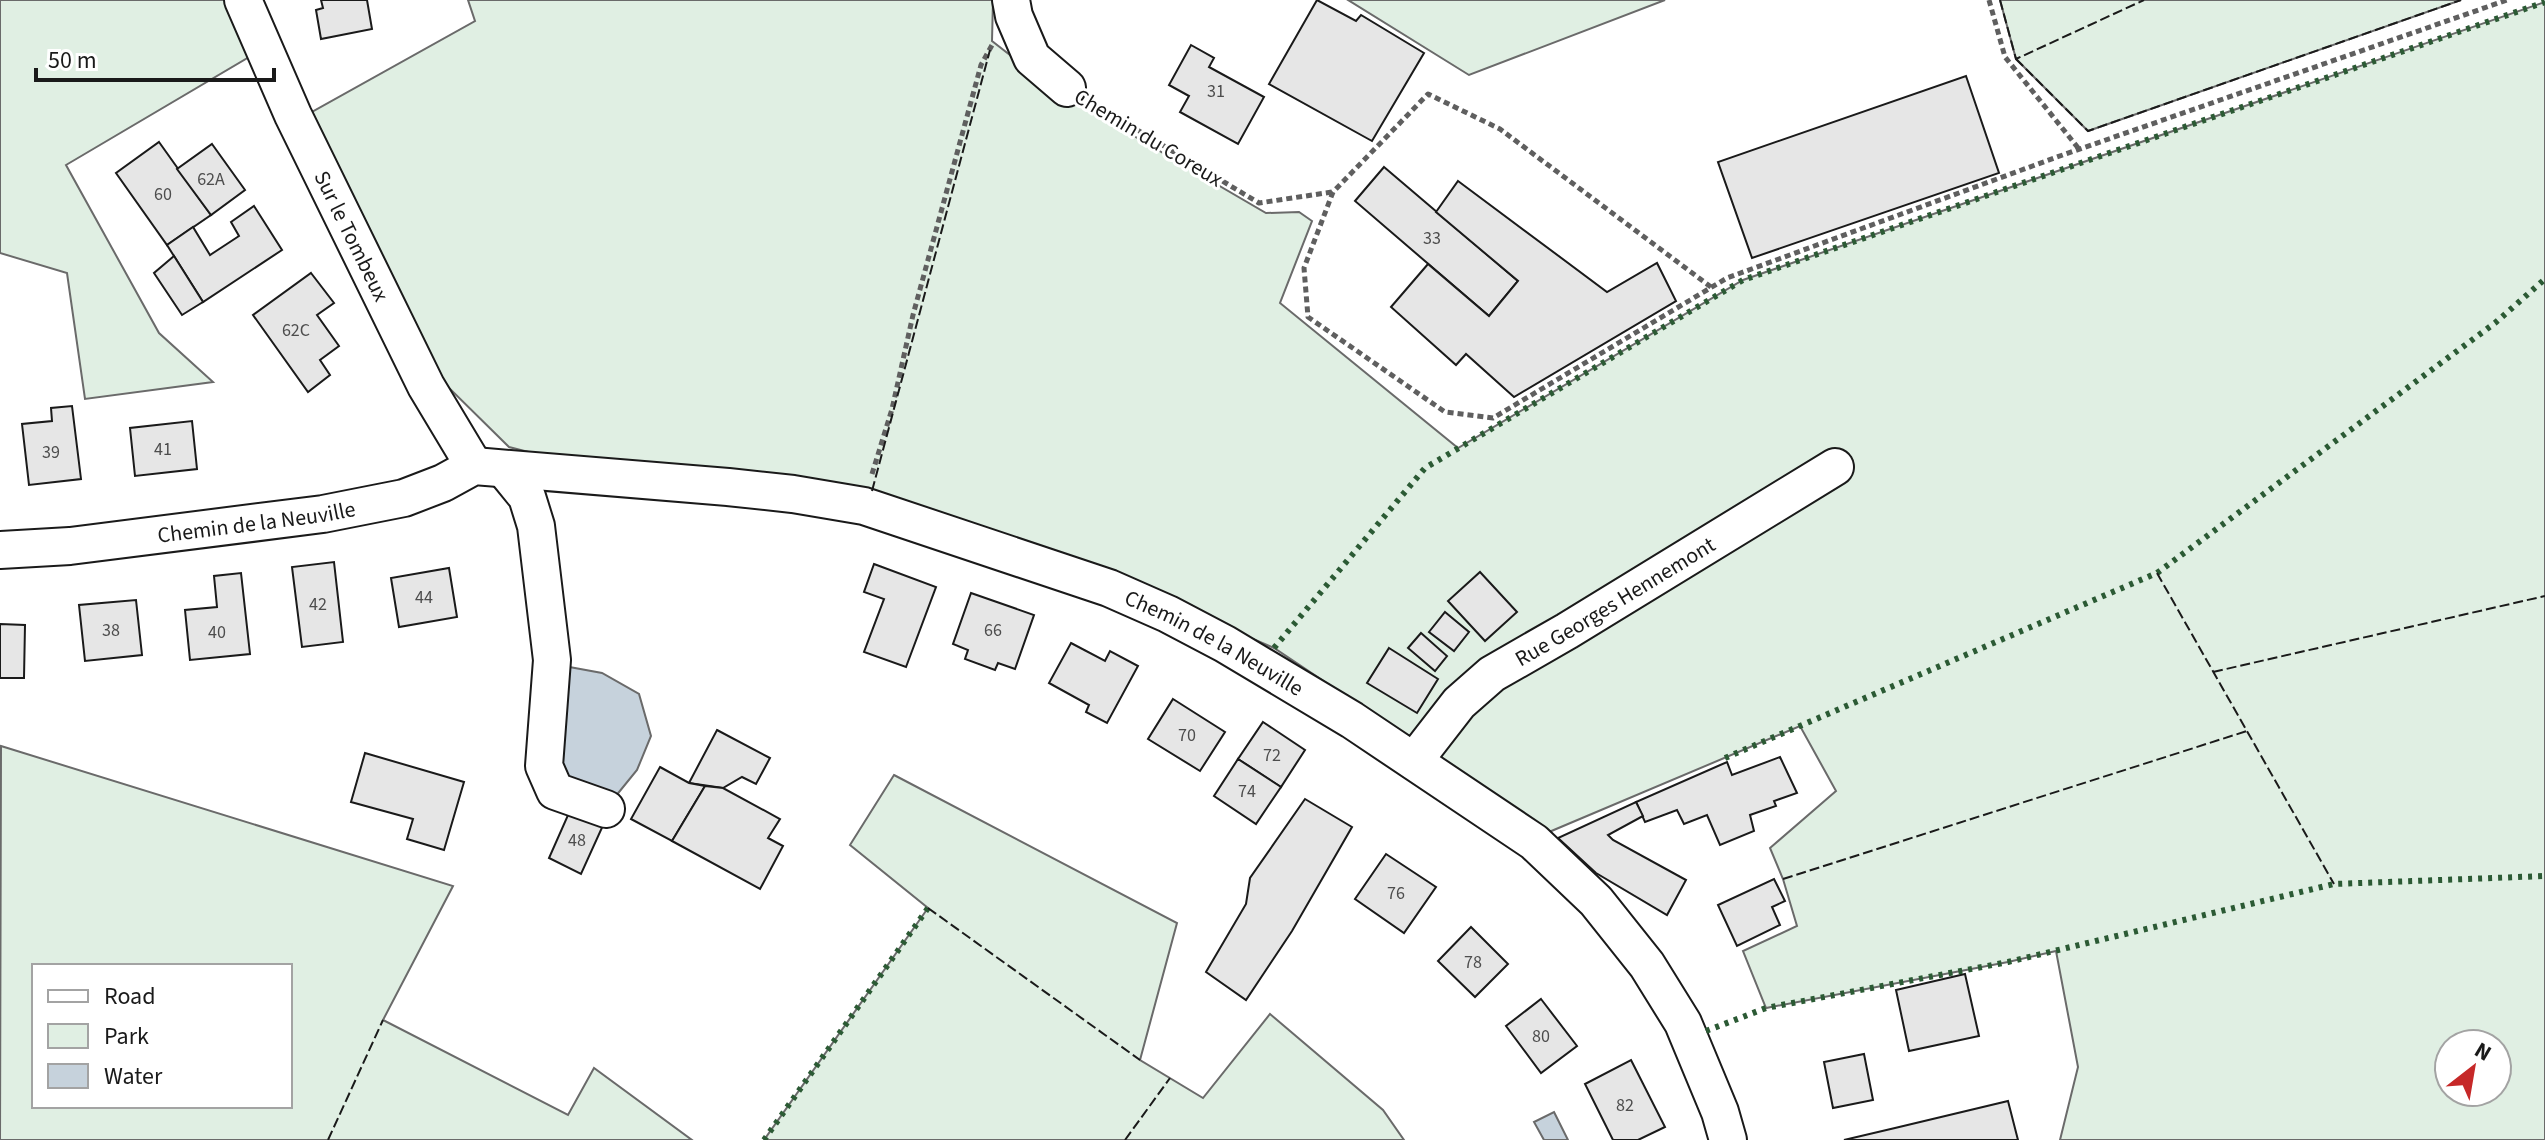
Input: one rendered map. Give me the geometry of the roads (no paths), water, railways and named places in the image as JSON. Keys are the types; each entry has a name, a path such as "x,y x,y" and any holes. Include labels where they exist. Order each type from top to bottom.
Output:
{"street":[{"name":"Sur le Tombeux","path":"243,0 293,115 426,386 489,468"},
{"name":"Chemin du Coreux","path":"1013,8 1032,58 1067,88"},
{"name":"Rue Georges Hennemont","path":"1414,761 1459,703 1492,674 1835,467"},
{"name":"Chemin de la Neuville","path":"0,550 70,546 323,514 404,498 489,468 728,487 864,506 1109,588 1225,644 1352,720 1534,842 1596,901 1647,965 1683,1023 1720,1112 1728,1140"},
{"path":"489,468 527,497 536,526 552,660 544,766 555,791 606,809"}],"water":[{"path":"564,666 602,673 639,694 651,736 637,770 615,797 568,783 557,762"},
{"path":"1554,1112 1568,1140 1544,1140 1534,1122"}]}
